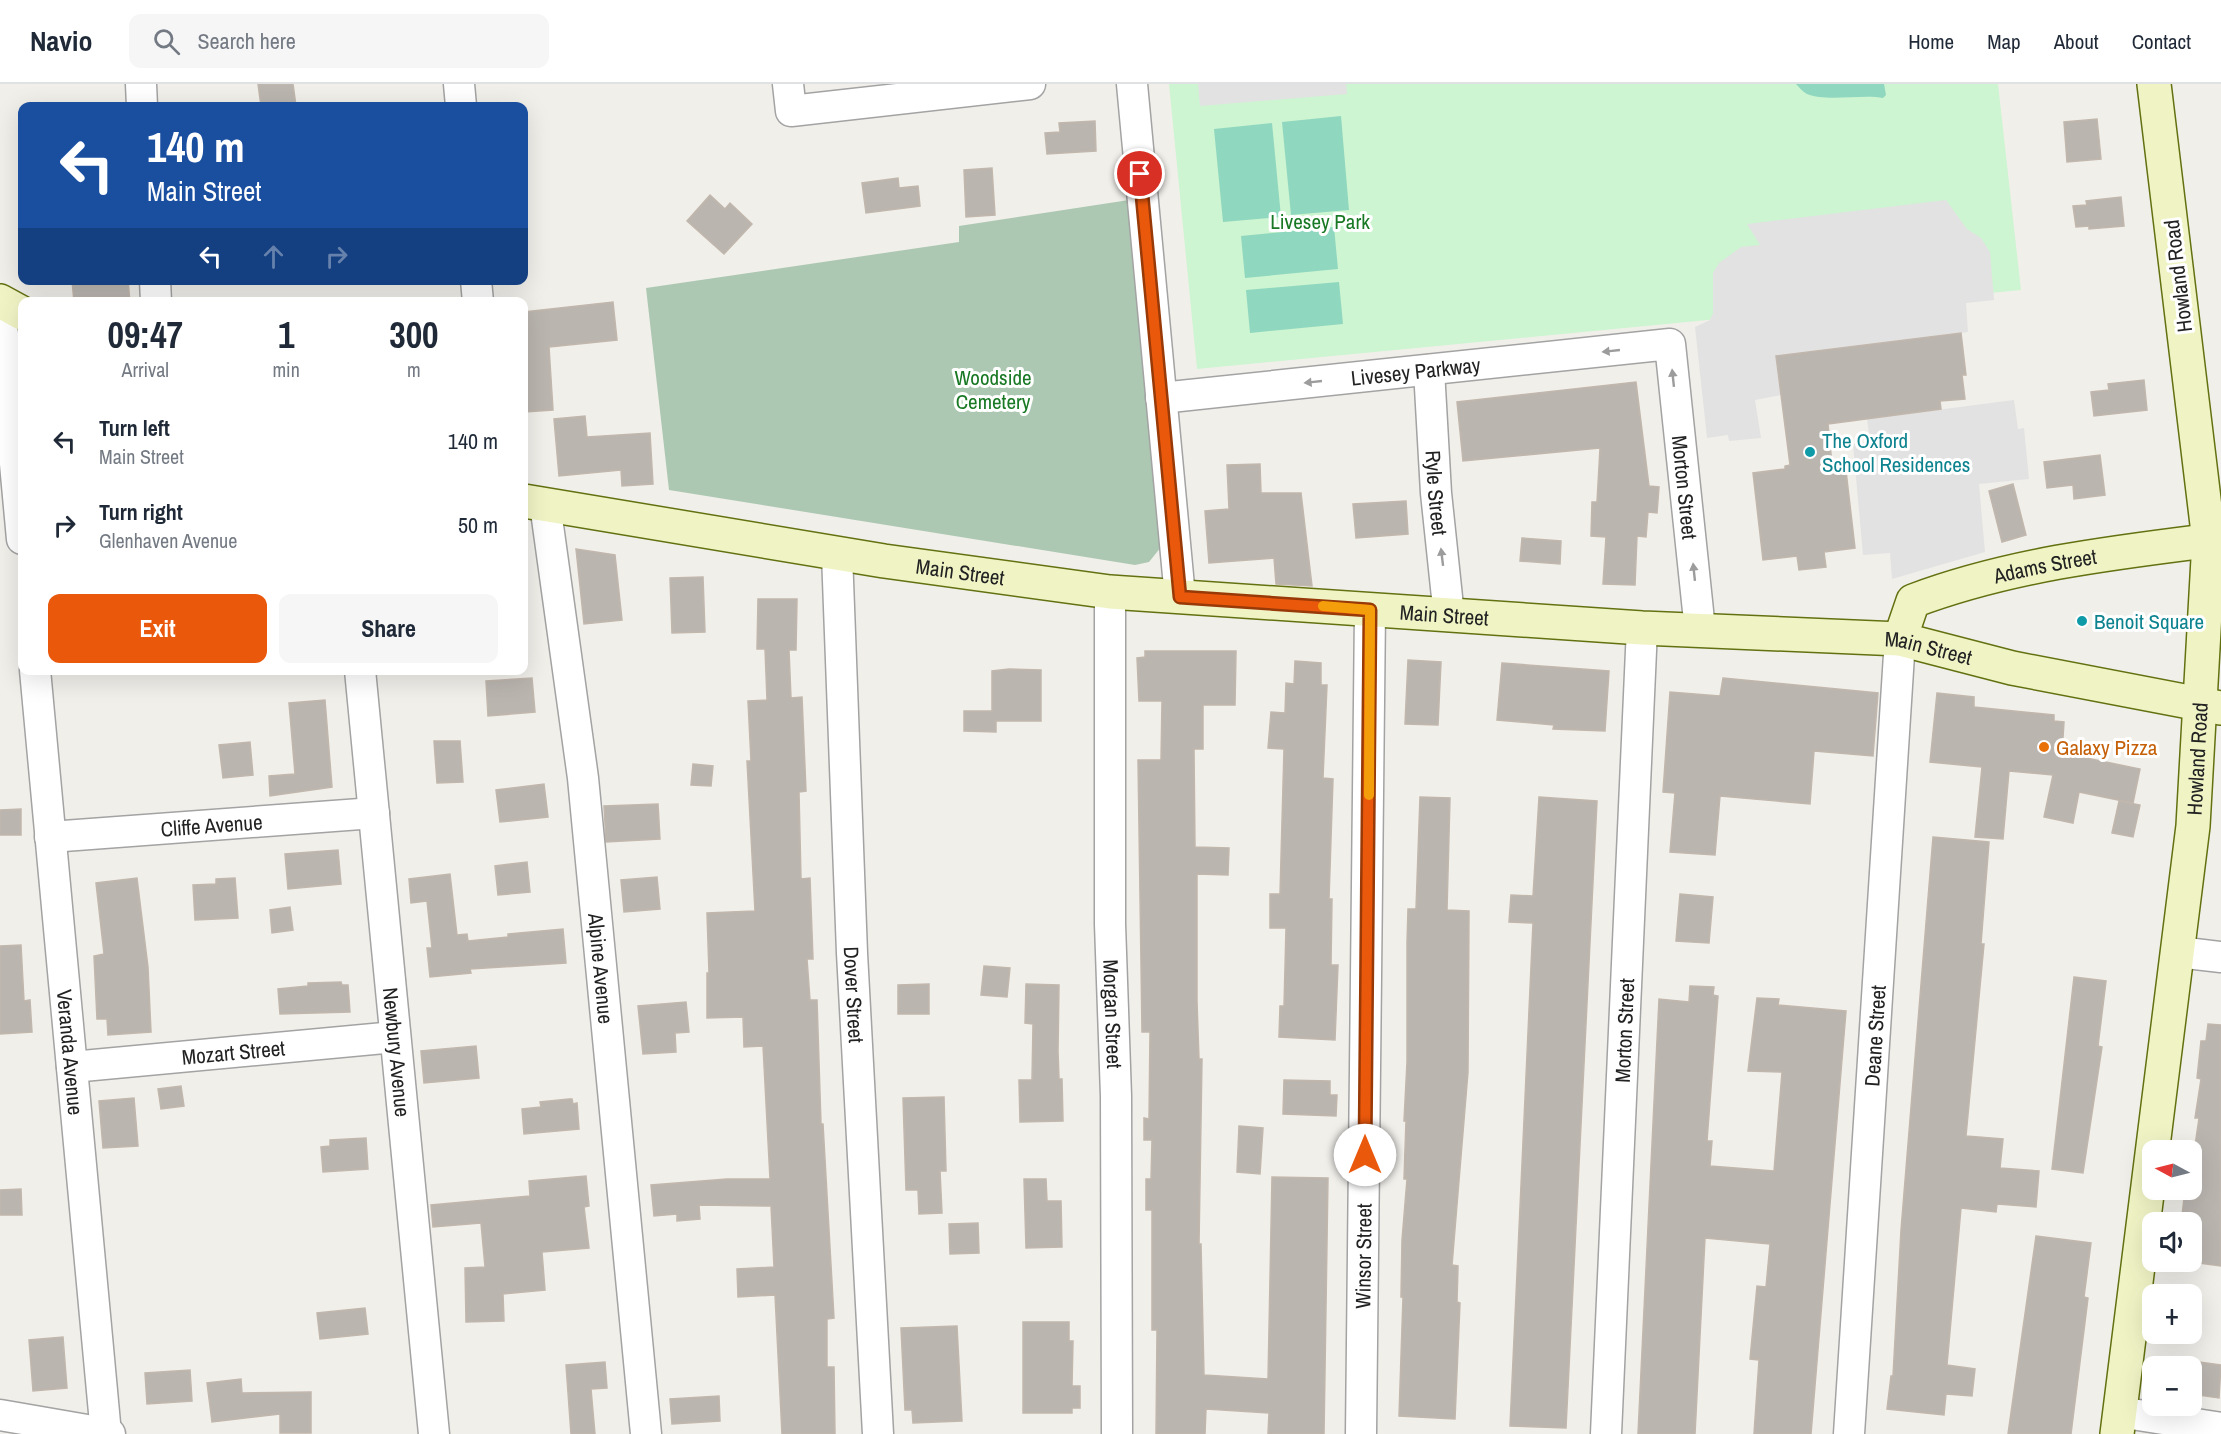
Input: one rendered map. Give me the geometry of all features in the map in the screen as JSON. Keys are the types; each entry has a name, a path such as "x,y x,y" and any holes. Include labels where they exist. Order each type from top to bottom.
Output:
{"main road":[{"name":"Howland Road","path":"2118,1423 2210,706 2215,540 2154,84"},
{"path":"0,302 18,311"},
{"name":"Main Street","path":"534,503 837,554 1110,592 1642,628 1900,639 2012,668 2210,706"},
{"name":"Adams Street","path":"1900,639 1913,601 1953,586 2091,557 2215,540"}],"street":[{"path":"141,84 142,102"},
{"path":"459,84 461,102"},
{"path":"789,98 1030,84"},
{"path":"1132,84 1180,597"},
{"path":"0,302 18,496"},
{"name":"Livesey Parkway","path":"1161,398 1670,344"},
{"name":"Morton Street","path":"1670,344 1700,630"},
{"name":"Ryle Street","path":"1429,370 1436,493 1449,616"},
{"name":"Alpine Avenue","path":"534,503 583,778 646,1434"},
{"name":"Dover Street","path":"837,554 852,953 878,1434"},
{"name":"Morgan Street","path":"1110,592 1110,924 1116,1096 1117,1434"},
{"name":"Winsor Street","path":"1361,1434 1370,610"},
{"name":"Morton Street","path":"1606,1434 1642,628"},
{"name":"Deane Street","path":"1849,1434 1900,639"},
{"name":"Veranda Avenue","path":"35,675 108,1434"},
{"name":"Newbury Avenue","path":"360,675 434,1434"},
{"name":"Cliffe Avenue","path":"50,837 374,813"},
{"path":"2178,952 2221,957"},
{"name":"Mozart Street","path":"72,1067 395,1037"},
{"path":"0,1415 108,1434"},
{"path":"2118,1423 2221,1428"}],"green space":[{"name":"Livesey Park","path":"1169,84 1998,84 2021,290 1197,369"},
{"path":"1796,84 1884,84 1886,95 1883,98 1815,96 1807,94"},
{"path":"1341,116 1349,210 1291,215 1282,122"},
{"path":"1272,123 1281,217 1223,222 1214,129"},
{"name":"Woodside Cemetery","path":"1129,200 1161,547 1149,562 1135,565 669,490 646,288 959,242 959,226"},
{"path":"1334,227 1338,269 1245,278 1241,236"},
{"path":"1339,282 1343,324 1250,333 1246,290"}],"shaded area":[{"path":"1198,84 1346,84 1347,94 1200,106"},
{"path":"1946,200 1967,229 1981,238 1990,252 1994,300 1966,303 1968,332 1776,356 1781,395 1755,400 1761,438 1729,441 1728,435 1707,438 1695,327 1710,320 1713,313 1713,273 1719,263 1741,247 1760,245 1747,224"},
{"path":"2014,400 2018,429 2024,428 2029,479 1979,484 1985,552 1892,579 1890,553 1863,555 1853,444 1870,441 1867,419"}],"building":[{"path":"258,84 293,84 295,102 260,102"},
{"path":"2097,119 2101,159 2067,162 2064,122"},
{"path":"1095,121 1096,151 1047,154 1045,133 1060,132 1059,123"},
{"path":"992,168 995,215 966,217 964,170"},
{"path":"898,178 899,188 918,186 920,206 866,213 862,183"},
{"path":"710,195 725,209 730,203 752,224 724,254 687,221"},
{"path":"2121,197 2124,226 2089,229 2089,226 2076,227 2073,206 2087,205 2086,201"},
{"path":"72,285 128,285 130,297 74,297"},
{"path":"613,302 617,340 549,347 553,410 528,412 528,312"},
{"name":"The Oxford School Residences","path":"1961,333 1966,375 1962,375 1965,399 1940,401 1941,409 1828,424 1832,464 1845,462 1855,548 1824,552 1826,567 1799,570 1797,556 1763,560 1753,473 1785,469 1785,466 1790,465 1776,356"},
{"path":"2144,380 2147,410 2094,416 2091,392 2109,390 2108,384"},
{"path":"1636,382 1649,486 1659,487 1657,513 1648,512 1646,537 1637,536 1635,585 1603,584 1606,537 1591,536 1592,502 1597,502 1600,448 1463,461 1457,402"},
{"path":"585,416 587,437 650,433 653,484 622,486 621,470 559,476 554,419"},
{"path":"2100,455 2105,495 2074,499 2073,485 2047,488 2044,462"},
{"path":"1260,464 1261,493 1301,493 1312,586 1276,584 1274,558 1209,563 1205,511 1229,509 1227,465"},
{"path":"2013,484 2026,535 2002,542 1989,491"},
{"path":"1406,501 1408,534 1356,538 1353,504"},
{"path":"1522,538 1561,541 1560,564 1520,561"},
{"path":"576,549 615,555 622,620 584,624"},
{"path":"703,577 705,632 672,633 670,578"},
{"path":"758,599 797,599 796,650 789,650 791,698 802,697 806,791 799,792 801,879 810,878 813,959 807,959 810,1000 817,1000 821,1124 823,1124 834,1318 827,1319 827,1367 834,1367 835,1434 782,1434 775,1295 738,1297 737,1269 774,1267 771,1206 699,1205 700,1219 677,1221 677,1214 654,1216 651,1185 727,1179 770,1179 763,1046 744,1047 743,1017 707,1018 707,973 709,973 707,913 755,911 747,761 751,761 748,701 767,700 765,649 757,649"},
{"path":"1145,651 1236,651 1235,705 1203,705 1203,749 1194,749 1195,847 1229,848 1228,875 1197,874 1197,1001 1199,1059 1202,1059 1199,1244 1201,1244 1204,1375 1268,1379 1272,1177 1328,1178 1324,1434 1268,1434 1269,1413 1206,1409 1205,1434 1156,1434 1157,1330 1152,1330 1152,1210 1146,1210 1146,1179 1151,1179 1152,1140 1144,1140 1144,1118 1149,1119 1150,1032 1142,1032 1138,760 1161,760 1162,701 1139,701 1137,658 1145,657"},
{"path":"1408,660 1441,662 1438,725 1405,724"},
{"path":"1295,661 1321,663 1321,685 1327,685 1323,778 1333,779 1329,899 1332,899 1331,965 1338,965 1335,1040 1279,1037 1280,1006 1284,1006 1286,928 1270,928 1270,894 1280,894 1284,749 1268,748 1271,712 1285,713 1286,683 1294,684"},
{"path":"1502,663 1609,671 1605,731 1553,729 1554,725 1497,720"},
{"path":"1041,670 1041,721 996,721 996,732 964,731 964,711 992,711 992,671"},
{"path":"532,678 535,712 488,716 486,681"},
{"path":"1723,678 1878,693 1873,756 1814,751 1810,804 1720,796 1715,855 1670,852 1675,793 1663,792 1670,692 1720,696"},
{"path":"1937,693 1974,697 1974,707 2054,715 2054,721 2064,722 2062,753 2140,769 2133,803 2079,792 2073,823 2044,817 2053,775 2009,771 2003,839 1975,837 1982,767 1930,762"},
{"path":"325,700 332,787 270,796 269,776 295,774 289,703"},
{"path":"434,741 460,741 463,782 437,783"},
{"path":"250,742 253,775 223,778 219,745"},
{"path":"693,764 713,766 711,786 691,785"},
{"path":"544,784 548,817 500,822 496,790"},
{"path":"1420,797 1450,798 1447,910 1469,911 1468,1072 1452,1265 1458,1266 1457,1302 1460,1303 1455,1419 1399,1416 1403,1297 1401,1297 1402,1240 1407,1179 1404,1179 1406,1121 1404,1121 1407,1062 1408,909 1416,909"},
{"path":"1539,797 1597,801 1566,1428 1510,1426 1533,923 1509,922 1511,895 1533,896"},
{"path":"2119,801 2140,805 2133,837 2112,833"},
{"path":"658,804 660,839 606,842 604,806"},
{"path":"21,809 21,835 0,835 0,810"},
{"path":"1933,837 1989,842 1981,944 1984,944 1966,1136 2003,1139 2000,1168 2039,1171 2036,1207 1997,1204 1996,1212 1961,1208 1947,1365 1975,1369 1972,1396 1946,1394 1944,1415 1887,1409 1891,1376 1893,1376 1901,1230"},
{"path":"338,850 341,884 288,889 285,854"},
{"path":"527,862 530,892 498,895 495,866"},
{"path":"450,874 457,935 467,934 468,941 508,937 508,934 563,929 566,963 470,969 471,973 430,977 427,948 432,948 427,901 411,903 409,879"},
{"path":"657,877 660,909 624,912 621,880"},
{"path":"137,878 148,967 151,1032 108,1035 107,1019 97,1019 94,956 104,954 96,883"},
{"path":"235,878 238,918 195,920 193,885 216,884 216,879"},
{"path":"1680,894 1713,897 1709,943 1676,941"},
{"path":"290,907 293,930 272,933 270,910"},
{"path":"21,945 24,1001 30,1000 32,1032 0,1034 0,946"},
{"path":"984,966 1010,968 1007,997 981,995"},
{"path":"2074,977 2106,981 2098,1046 2102,1047 2083,1173 2052,1169"},
{"path":"341,982 342,985 348,985 350,1012 280,1014 278,989 308,986 308,983"},
{"path":"929,984 929,1014 898,1014 898,985"},
{"path":"1026,984 1059,985 1058,1051 1059,1079 1062,1079 1063,1121 1020,1122 1019,1080 1032,1080 1033,1024 1025,1023"},
{"path":"1690,986 1714,987 1713,995 1718,996 1707,1141 1712,1141 1710,1166 1774,1171 1782,1072 1748,1071 1757,998 1779,999 1778,1005 1846,1011 1811,1434 1754,1434 1759,1360 1750,1359 1757,1286 1766,1287 1770,1244 1705,1238 1695,1434 1638,1434 1659,999 1689,1002"},
{"path":"686,1002 689,1032 675,1033 676,1052 643,1054 638,1006"},
{"path":"2208,1024 2221,1025 2221,1266 2202,1263 2202,1212 2182,1212 2184,1200 2202,1200 2202,1140 2196,1140 2199,1118 2195,1118 2201,1079 2197,1078 2201,1041 2206,1041"},
{"path":"476,1046 479,1078 424,1083 421,1051"},
{"path":"1284,1080 1330,1081 1330,1095 1337,1095 1336,1116 1283,1114"},
{"path":"181,1086 184,1106 161,1109 158,1089"},
{"path":"944,1097 946,1171 940,1171 942,1213 919,1214 918,1190 906,1190 903,1098"},
{"path":"134,1098 138,1146 103,1148 99,1101"},
{"path":"572,1099 573,1104 577,1103 579,1129 524,1134 522,1109 541,1107 540,1102"},
{"path":"1239,1126 1263,1128 1260,1174 1237,1172"},
{"path":"366,1138 368,1169 323,1172 321,1147 330,1146 330,1140"},
{"path":"586,1176 589,1206 584,1207 589,1248 542,1252 545,1290 503,1294 504,1321 466,1322 465,1268 485,1267 481,1223 433,1227 431,1205 530,1196 529,1181"},
{"path":"1024,1179 1046,1179 1047,1201 1061,1201 1062,1247 1026,1248"},
{"path":"21,1189 22,1215 0,1215 0,1190"},
{"path":"978,1223 979,1253 950,1254 949,1224"},
{"path":"2036,1236 2091,1243 2084,1297 2088,1298 2071,1434 2008,1434"},
{"path":"365,1308 368,1334 320,1339 317,1313"},
{"path":"1023,1322 1069,1322 1069,1341 1073,1341 1072,1386 1080,1386 1080,1408 1072,1408 1072,1413 1023,1413"},
{"path":"957,1326 962,1421 913,1423 912,1410 905,1410 901,1328"},
{"path":"63,1337 67,1388 33,1391 29,1340"},
{"path":"605,1362 607,1388 591,1389 595,1434 571,1434 566,1365"},
{"path":"2202,1362 2221,1365 2219,1398 2202,1395"},
{"path":"190,1370 192,1401 147,1404 145,1373"},
{"path":"241,1379 242,1393 311,1392 311,1433 280,1433 280,1414 212,1422 207,1383"},
{"path":"719,1396 720,1421 672,1424 670,1399"}],"slow traffic":[{"path":"1323,606 1370,610 1369,795"}],"place":[{"name":"The Oxford School Residences","path":"1810,452"},
{"name":"Benoit Square","path":"2082,621"},
{"name":"Galaxy Pizza","path":"2044,747"}],"route":[{"path":"1140,174 1180,597 1370,610 1369,869 1364,1039 1365,1155"}]}
